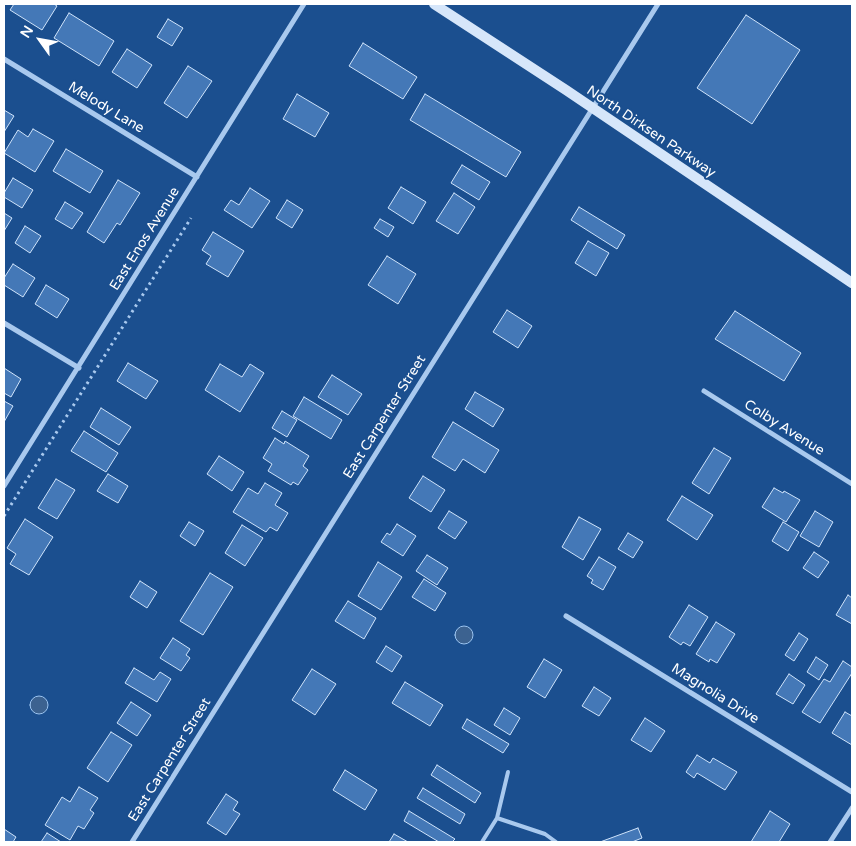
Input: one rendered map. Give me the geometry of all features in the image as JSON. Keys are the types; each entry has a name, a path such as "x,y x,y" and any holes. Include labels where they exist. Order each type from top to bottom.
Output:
{"main road":[{"name":"North Dirksen Parkway","path":"434,4 852,283"}],"street":[{"name":"East Enos Avenue","path":"4,486 304,4"},
{"name":"East Carpenter Street","path":"132,842 658,4"},
{"name":"Melody Lane","path":"4,59 197,177"},
{"path":"4,323 79,368"},
{"name":"Colby Avenue","path":"704,391 852,484"},
{"name":"Magnolia Drive","path":"566,616 852,792"},
{"path":"830,842 852,808"}],"lane":[{"path":"482,842 497,818 508,772"},
{"path":"497,818 545,834 556,842"}],"path":[{"path":"4,516 191,218"}],"water":[{"path":"460,626 468,626 473,631 471,642 460,644 455,639 455,631"},
{"path":"35,696 43,696 48,701 46,712 35,714 30,709 30,701"}],"building":[{"path":"14,4 54,4 57,6 42,30 10,10"},
{"path":"69,13 114,41 99,66 54,38"},
{"path":"746,15 800,50 752,124 697,88"},
{"path":"168,19 183,28 172,46 157,37"},
{"path":"363,43 417,77 403,99 349,66"},
{"path":"127,49 152,65 137,88 112,72"},
{"path":"188,66 212,81 187,118 164,103"},
{"path":"297,94 329,113 315,137 283,119"},
{"path":"425,94 521,152 506,177 410,120"},
{"path":"4,110 14,116 4,132"},
{"path":"33,129 54,141 35,172 4,153 18,130 28,137"},
{"path":"66,149 103,171 90,193 53,171"},
{"path":"462,165 490,182 479,200 451,183"},
{"path":"13,178 33,190 22,208 4,197 4,193"},
{"path":"118,180 140,193 120,225 117,223 104,243 87,232"},
{"path":"401,187 426,202 413,224 388,208"},
{"path":"250,188 270,201 252,228 224,210 231,200 239,205"},
{"path":"454,193 475,207 458,234 436,221"},
{"path":"287,200 303,210 292,228 276,218"},
{"path":"65,202 83,213 72,229 55,219"},
{"path":"579,207 625,235 617,249 571,220"},
{"path":"4,213 12,218 4,231"},
{"path":"380,219 394,227 388,237 374,228"},
{"path":"25,226 41,236 30,253 15,243"},
{"path":"213,232 244,251 228,277 206,264 211,256 202,250"},
{"path":"588,241 609,253 596,276 575,263"},
{"path":"387,256 416,274 398,304 368,285"},
{"path":"13,264 35,278 23,297 4,285 4,278"},
{"path":"46,285 69,299 57,318 35,304"},
{"path":"507,310 532,326 518,348 493,332"},
{"path":"735,311 801,353 784,381 715,339"},
{"path":"128,363 158,381 146,399 117,381"},
{"path":"220,364 242,377 250,364 264,373 240,412 205,390"},
{"path":"4,368 21,379 11,397 4,393"},
{"path":"332,375 362,394 348,415 318,397"},
{"path":"475,392 504,409 493,427 465,409"},
{"path":"304,397 342,420 331,439 293,416"},
{"path":"4,401 13,406 4,422"},
{"path":"101,408 131,427 119,445 90,427"},
{"path":"282,411 297,420 287,437 272,428"},
{"path":"453,422 499,450 485,473 463,459 455,471 432,457"},
{"path":"84,431 118,453 106,472 71,451"},
{"path":"275,438 284,444 285,441 309,456 303,466 308,470 298,485 293,482 291,485 268,471 272,464 263,458"},
{"path":"714,448 731,458 709,494 692,483"},
{"path":"219,456 244,472 232,491 207,474"},
{"path":"108,474 128,486 118,503 97,491"},
{"path":"423,476 445,490 431,512 409,498"},
{"path":"56,479 75,490 57,519 38,508"},
{"path":"265,483 282,493 275,505 288,513 277,531 270,527 266,532 233,512 248,488 258,494"},
{"path":"774,488 800,500 786,522 762,507"},
{"path":"682,496 713,515 697,540 667,520"},
{"path":"449,511 467,522 455,539 438,528"},
{"path":"815,511 833,522 819,547 800,536"},
{"path":"579,517 601,529 583,560 562,547"},
{"path":"25,519 53,537 29,575 10,564 16,554 7,548"},
{"path":"189,522 204,531 195,546 180,536"},
{"path":"783,522 799,532 788,551 772,541"},
{"path":"397,524 416,536 403,556 381,542 387,533 390,535"},
{"path":"242,525 263,538 245,566 225,553"},
{"path":"628,533 643,542 633,558 618,549"},
{"path":"814,552 829,562 818,578 803,568"},
{"path":"427,555 448,568 437,585 416,571"},
{"path":"599,557 616,567 603,590 591,583 593,580 587,576"},
{"path":"378,562 402,577 381,610 358,596"},
{"path":"210,573 233,587 203,635 180,621"},
{"path":"424,579 446,593 435,611 412,597"},
{"path":"140,581 157,592 147,608 130,597"},
{"path":"848,595 852,598 852,624 836,615"},
{"path":"348,601 376,618 364,639 335,621"},
{"path":"689,605 708,617 690,646 683,642 681,645 669,637"},
{"path":"716,622 735,634 717,663 710,659 709,662 696,654"},
{"path":"799,633 808,639 794,661 785,655"},
{"path":"173,638 190,649 186,655 190,658 181,671 160,658"},
{"path":"386,646 402,656 392,672 376,662"},
{"path":"816,657 828,665 819,680 807,672"},
{"path":"544,659 562,670 545,698 527,687"},
{"path":"843,661 852,667 852,673 820,723 802,712 824,679 830,682"},
{"path":"134,668 154,680 160,672 171,679 157,702 125,683"},
{"path":"312,669 336,684 315,715 292,700"},
{"path":"789,674 805,685 793,704 776,694"},
{"path":"405,682 443,705 430,726 392,703"},
{"path":"594,687 611,698 599,716 582,706"},
{"path":"131,702 151,715 137,736 117,723"},
{"path":"504,708 520,718 510,735 494,725"},
{"path":"845,712 852,716 852,745 832,733"},
{"path":"645,718 665,731 651,752 631,740"},
{"path":"467,719 509,744 503,753 462,728"},
{"path":"111,732 132,745 108,782 87,768"},
{"path":"697,755 710,763 713,758 737,772 725,790 697,773 694,778 686,772"},
{"path":"437,765 481,793 475,803 431,775"},
{"path":"345,770 377,790 365,810 333,790"},
{"path":"79,787 98,798 90,810 94,813 84,829 78,826 70,840 45,825 62,797 70,802"},
{"path":"423,788 465,814 460,824 417,798"},
{"path":"226,794 238,802 233,810 240,814 226,835 207,823"},
{"path":"409,811 455,839 452,842 439,842 404,821"},
{"path":"770,811 790,824 779,842 751,842"},
{"path":"638,828 642,838 632,842 600,842"},
{"path":"4,829 16,837 13,842 4,842"},
{"path":"47,833 61,842 41,842"},
{"path":"394,834 408,842 389,842"}]}
